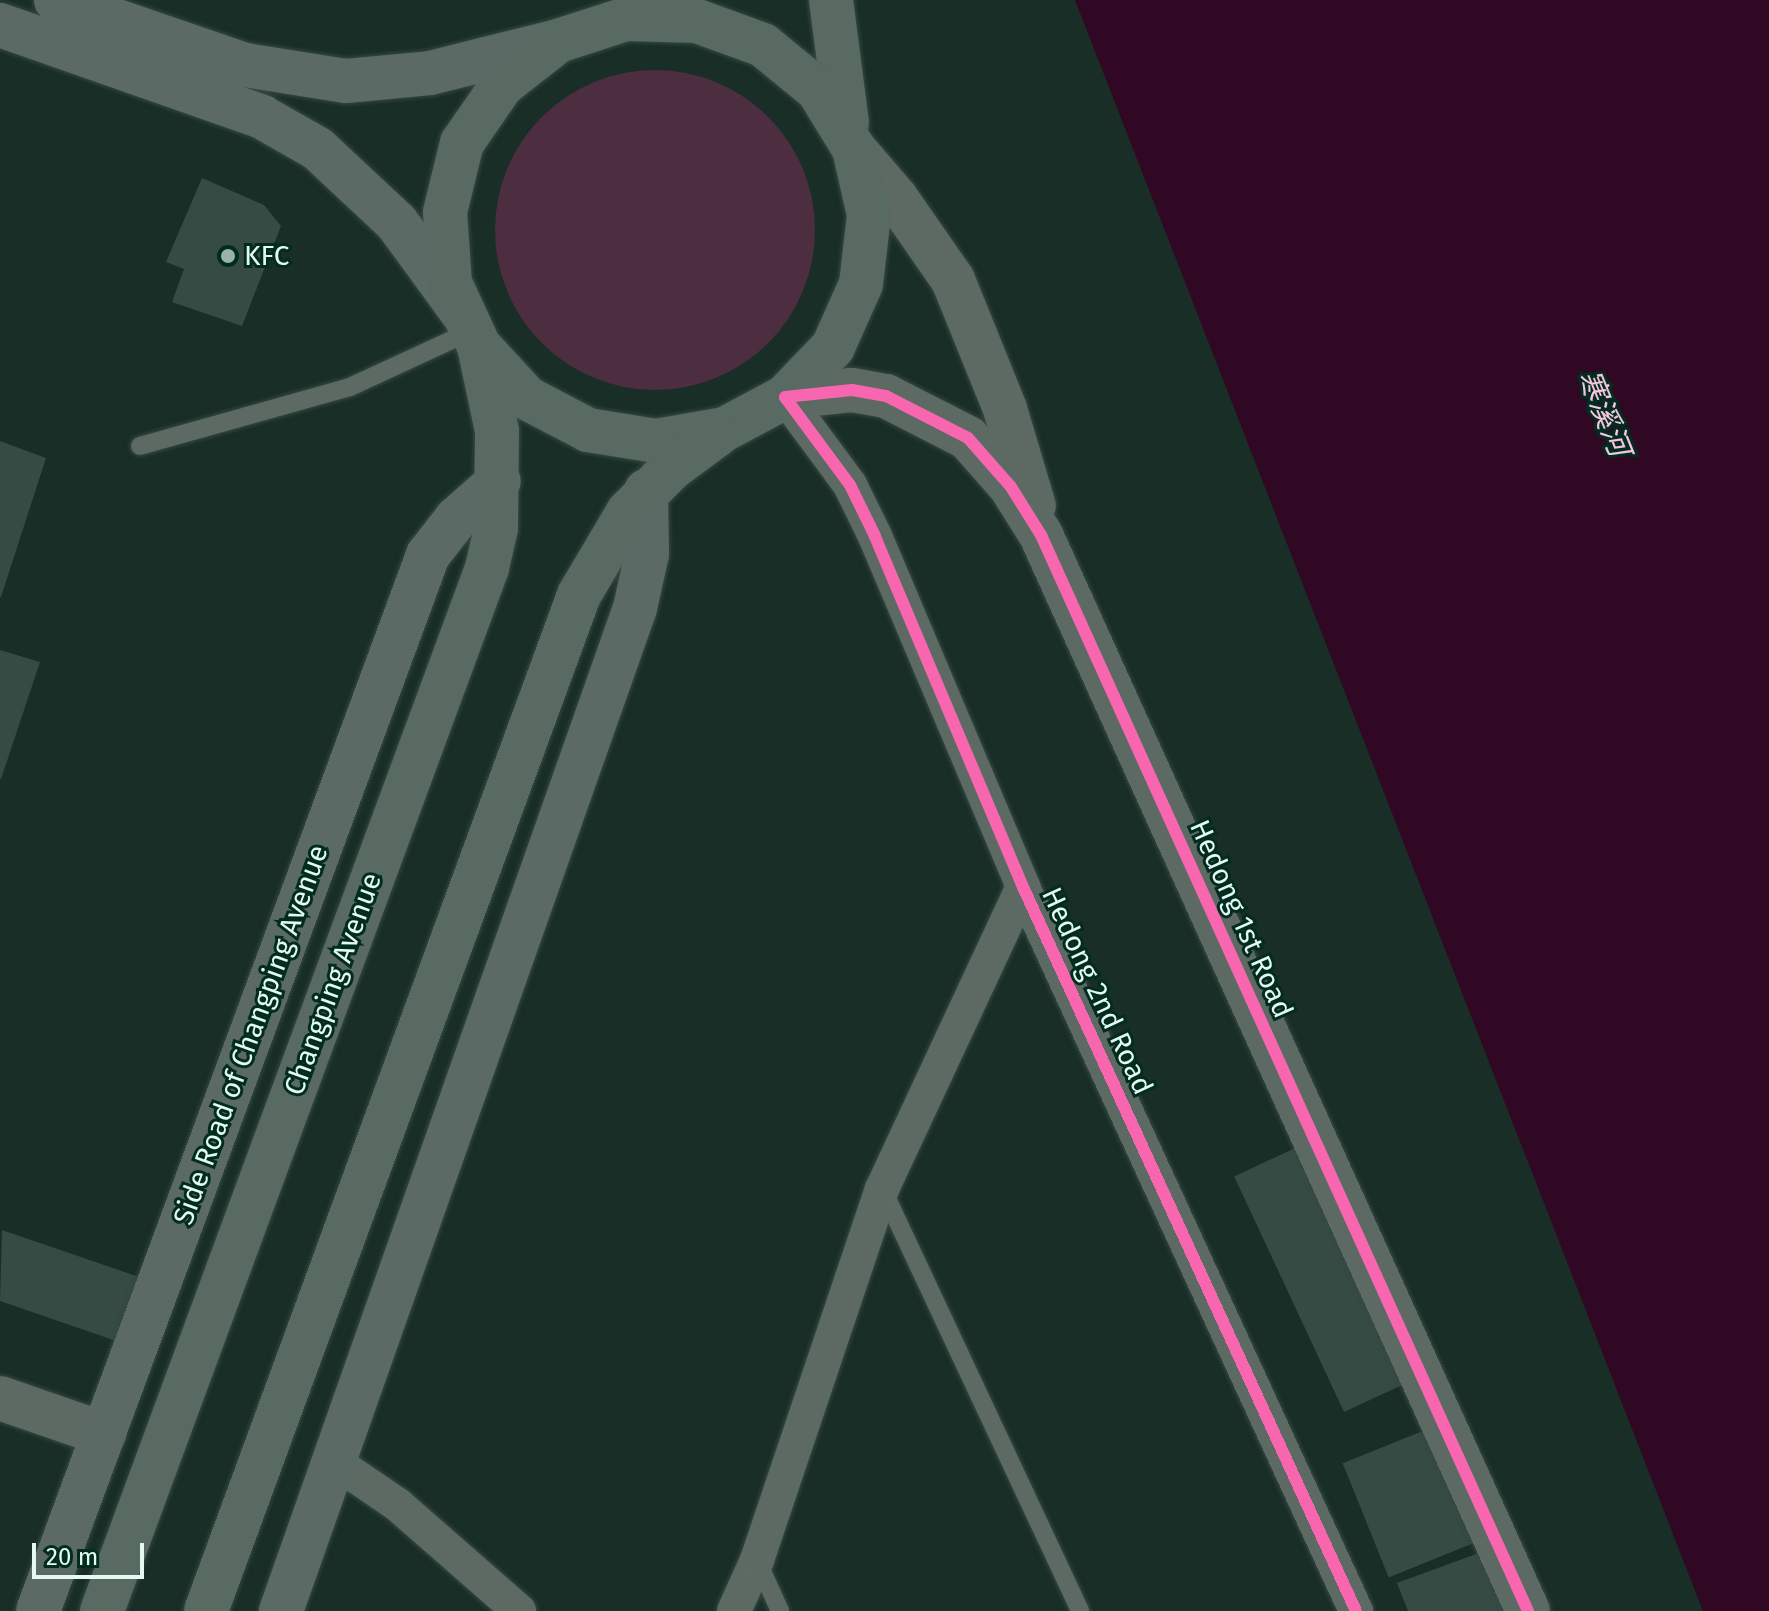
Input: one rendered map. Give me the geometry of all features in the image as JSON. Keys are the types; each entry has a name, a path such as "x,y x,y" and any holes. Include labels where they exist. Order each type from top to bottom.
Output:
{"main road":[{"path":"56,0 245,65 346,81 430,73 558,41 626,19 710,26 763,45 818,90 854,149"},
{"name":"Changping Avenue","path":"102,1611 487,568 499,481 497,431 471,330 450,283 445,212 462,143 502,85 613,0"},
{"path":"206,1611 579,595 608,537 646,491 725,429 785,397 833,347 861,284 869,215 837,73 831,0"},
{"path":"0,25 262,117 305,141 378,201 471,330 527,398 588,430 656,441 725,429"},
{"name":"Side Road of Changping Avenue","path":"38,1611 428,555 438,538 499,481"},
{"path":"281,1611 635,608 647,554 646,491"}],"street":[{"name":"Hedong 1st Road","path":"854,149 918,228 966,307 1018,446 1041,535"},
{"name":"Hedong 1st Road","path":"785,397 852,390 886,396 932,415 968,438 1011,487 1041,535 1528,1611"},
{"name":"Hedong 2nd Road","path":"785,397 850,485 875,536 1023,887 1356,1611"},
{"path":"734,1611 757,1560 882,1189 1023,887"},
{"path":"0,1398 104,1434"},
{"path":"335,1462 398,1505 519,1611"}],"lane":[{"path":"140,446 350,387 471,330"},
{"path":"882,1189 1080,1611"},
{"path":"757,1560 780,1611"}],"shaded area":[{"path":"655,70 701,77 716,83 744,97 768,117 788,141 802,169 808,184 815,230 808,276 802,291 788,319 768,343 744,363 716,377 701,383 655,390 609,383 594,377 566,363 542,343 522,319 508,291 502,276 495,230 502,184 508,169 522,141 542,117 566,97 594,83 609,77"}],"water":[{"name":"寒溪河","path":"1075,0 1769,0 1769,1611 1703,1611"}],"building":[{"path":"202,178 264,205 281,226 242,326 172,302 184,269 166,262"},
{"path":"0,441 46,458 1,597 0,597"},
{"path":"0,650 40,662 1,779 0,779"},
{"path":"1323,1135 1433,1371 1344,1412 1234,1176"},
{"path":"2,1230 148,1280 122,1343 0,1301"},
{"path":"1440,1424 1486,1538 1389,1577 1343,1463"},
{"path":"1495,1547 1522,1611 1408,1611 1397,1583"}],"cycle path":[{"path":"1356,1611 1023,887 875,536 850,485 785,397 852,390 886,396 968,438 1011,487 1041,535 1528,1611"}],"place":[{"name":"KFC","path":"228,256"}]}
